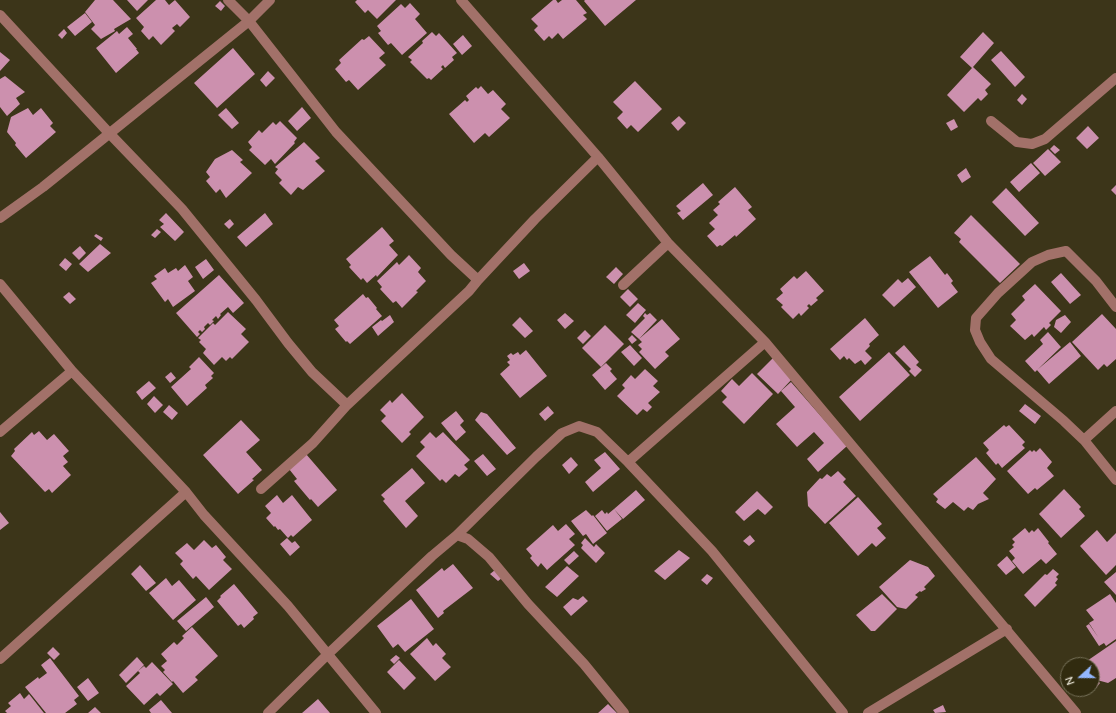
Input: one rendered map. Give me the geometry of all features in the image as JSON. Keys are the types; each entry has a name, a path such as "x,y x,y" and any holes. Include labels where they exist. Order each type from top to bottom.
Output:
{"street":[{"path":"228,0 249,22 336,132 446,250 478,280"},
{"path":"0,218 42,187 249,22 270,0"},
{"path":"461,0 598,157 668,243 765,342 1076,713"},
{"path":"0,15 109,133 182,209 312,372 347,404"},
{"path":"991,121 1018,142 1032,144 1044,139 1116,78"},
{"path":"261,489 313,443 347,404 469,292 478,280 557,197 598,157"},
{"path":"623,285 668,243"},
{"path":"1116,307 1096,281 1066,251 1048,254 1032,262 998,293 976,318 975,330 980,342 991,359 1084,440 1116,480"},
{"path":"0,284 72,370 186,492 204,515 288,606 376,713"},
{"path":"628,462 765,342"},
{"path":"0,432 72,370"},
{"path":"1084,440 1116,411"},
{"path":"268,713 432,556 457,535 536,457 562,434 579,426 597,432 628,462 712,551 843,713"},
{"path":"0,659 186,492"},
{"path":"457,535 468,539 489,557 528,604 584,664 624,713"},
{"path":"868,713 1007,629"}],"building":[{"path":"95,0 113,0 131,19 101,39 91,29 95,25 85,12"},
{"path":"127,0 148,0 137,11"},
{"path":"156,0 165,0 169,5 175,0 190,17 180,27 177,24 172,28 175,31 161,45 153,36 149,40 141,31 144,27 136,18"},
{"path":"357,0 396,0 377,19 368,10 365,13 355,2"},
{"path":"553,0 556,0 558,3 562,0 576,0 587,13 583,15 587,19 563,39 558,33 552,39 549,36 544,41 534,30 538,26 531,19"},
{"path":"636,0 605,26 584,1"},
{"path":"220,1 225,6 221,11 215,6"},
{"path":"410,3 420,14 415,19 427,33 402,55 391,43 388,45 378,33 381,31 377,26 401,4 405,8"},
{"path":"85,13 92,22 75,36 67,27"},
{"path":"127,27 133,34 128,38 139,53 116,73 96,48 117,31 119,34"},
{"path":"64,29 67,33 62,39 58,35"},
{"path":"432,32 436,36 439,33 457,53 452,57 454,60 445,68 443,65 441,67 443,69 431,80 429,78 427,79 410,62 412,60 408,57"},
{"path":"983,32 994,43 973,67 991,84 985,90 988,94 981,101 978,98 964,112 947,95 972,68 960,57"},
{"path":"463,35 472,46 462,55 453,44"},
{"path":"369,36 385,53 379,58 386,65 358,90 349,80 346,82 335,69 341,63 339,60 362,39 364,40"},
{"path":"233,48 255,74 217,108 194,83"},
{"path":"1001,51 1025,77 1015,87 991,60"},
{"path":"0,52 10,60 0,71"},
{"path":"268,71 275,78 266,87 260,80"},
{"path":"5,76 25,92 16,98 20,104 7,116 0,107 0,79"},
{"path":"635,81 662,109 638,132 631,125 627,129 617,118 623,112 613,102"},
{"path":"481,86 488,94 493,90 506,104 501,109 510,118 489,137 485,133 474,143 449,114 465,100 467,102 469,100 466,96 476,87 478,89"},
{"path":"1022,94 1027,99 1022,105 1017,100"},
{"path":"302,107 311,118 297,131 288,121"},
{"path":"28,108 33,115 41,108 53,123 50,126 56,132 26,158 15,145 16,143 7,132 11,117"},
{"path":"226,108 239,123 232,129 218,115"},
{"path":"679,116 686,123 678,131 671,123"},
{"path":"954,119 958,127 951,131 946,123"},
{"path":"280,121 297,138 294,142 295,143 275,164 271,159 265,165 249,150 252,147 248,142 259,130 262,133 273,122 276,125"},
{"path":"1088,126 1099,138 1087,149 1076,138"},
{"path":"304,142 320,158 315,161 325,171 303,190 298,187 291,195 279,183 282,180 275,173 278,169 275,167"},
{"path":"1054,145 1060,150 1055,154 1050,149"},
{"path":"1048,149 1061,162 1045,176 1033,163"},
{"path":"232,150 243,160 240,162 252,173 226,198 220,189 216,193 206,181 210,177 206,172 215,159"},
{"path":"1031,163 1040,173 1019,192 1010,182"},
{"path":"966,168 971,177 962,183 957,175"},
{"path":"703,183 713,195 683,220 677,213 681,211 676,206"},
{"path":"1116,185 1116,195 1111,190"},
{"path":"735,187 752,207 748,210 756,219 736,237 735,235 722,246 720,245 717,247 707,236 715,229 709,223 718,215 713,210 720,204 718,202"},
{"path":"1006,188 1039,223 1025,236 992,202"},
{"path":"166,213 184,232 175,241 160,227 164,224 159,220"},
{"path":"265,213 273,224 246,247 237,237"},
{"path":"971,215 1020,264 1000,283 959,242 961,239 954,233"},
{"path":"230,219 234,224 229,229 224,224"},
{"path":"382,227 394,241 389,245 398,255 377,277 376,275 367,283 363,278 361,280 349,267 351,265 346,259"},
{"path":"157,229 161,232 155,238 151,235"},
{"path":"96,234 103,238 101,241 94,236"},
{"path":"100,244 111,253 88,272 79,264"},
{"path":"80,246 86,253 79,260 72,253"},
{"path":"409,255 421,268 418,272 426,281 416,291 418,292 402,308 396,301 393,303 380,289 382,287 377,281 397,262 399,265"},
{"path":"930,256 945,275 947,273 953,281 951,283 958,292 938,308 909,272"},
{"path":"65,258 72,264 66,271 59,265"},
{"path":"206,259 214,270 203,279 195,267"},
{"path":"524,263 530,271 519,279 513,271"},
{"path":"185,265 193,277 188,281 195,291 173,307 168,299 165,302 151,283 157,279 154,276 165,268 168,273 176,268 178,271"},
{"path":"616,267 623,274 614,284 606,277"},
{"path":"806,271 824,291 816,298 818,300 811,306 809,304 807,306 809,308 801,316 799,313 793,319 781,307 783,305 776,299 783,293 780,289 794,276 797,279"},
{"path":"1061,273 1081,295 1070,304 1051,282"},
{"path":"219,275 244,303 233,313 228,307 220,314 221,315 218,319 216,316 210,325 208,323 204,327 205,329 202,332 200,330 198,332 200,334 197,337 176,313"},
{"path":"908,278 916,287 894,307 882,295 898,279 902,283"},
{"path":"1035,284 1061,311 1049,323 1051,325 1046,330 1044,327 1034,337 1032,334 1025,340 1010,326 1016,320 1011,314 1025,300 1022,296"},
{"path":"628,289 638,299 630,307 620,297"},
{"path":"69,292 76,299 70,304 63,297"},
{"path":"363,294 366,298 368,297 382,316 350,344 347,341 346,342 335,329 339,326 334,320"},
{"path":"638,303 646,310 635,323 626,315"},
{"path":"228,312 246,329 241,334 249,342 232,359 230,357 226,361 222,357 214,365 203,353 206,349 199,342 201,340 198,338 213,323 215,325"},
{"path":"565,313 574,321 565,329 557,320"},
{"path":"645,313 647,315 650,313 657,320 639,339 631,332 645,318 643,316"},
{"path":"1102,314 1116,329 1116,359 1107,367 1104,364 1098,370 1072,342"},
{"path":"390,315 394,322 378,336 372,327"},
{"path":"1065,315 1071,322 1061,333 1054,327 1056,320"},
{"path":"520,317 533,331 525,338 512,325"},
{"path":"865,318 879,335 869,344 870,346 865,351 872,358 865,365 861,360 855,364 849,358 847,360 844,356 840,360 830,349"},
{"path":"662,319 680,339 665,352 669,356 655,369 639,352 642,349 638,345 642,342 639,339"},
{"path":"605,325 624,344 601,367 582,348"},
{"path":"585,330 591,336 583,344 577,338"},
{"path":"1048,332 1061,347 1035,372 1025,361 1043,344 1040,340"},
{"path":"632,335 637,340 632,344 628,339"},
{"path":"1070,342 1081,356 1049,384 1037,370"},
{"path":"630,345 642,358 634,366 621,352"},
{"path":"904,345 919,362 916,365 922,370 915,377 909,371 911,369 895,353"},
{"path":"526,350 547,376 520,398 500,374 510,365 507,362 510,360 507,356 511,353 513,355 518,352 520,355"},
{"path":"889,352 910,375 860,421 839,397"},
{"path":"199,357 214,373 211,376 213,378 205,385 207,388 187,406 171,387 191,369 189,367"},
{"path":"773,358 793,378 778,394 757,374"},
{"path":"606,363 612,369 610,371 617,379 605,390 592,375"},
{"path":"645,369 658,381 653,386 660,392 648,403 652,407 647,412 643,409 637,415 617,396 625,388 622,385 631,375 635,379"},
{"path":"171,372 176,378 170,383 165,377"},
{"path":"752,373 773,394 744,424 722,402 727,397 721,391 732,379 739,386"},
{"path":"149,381 156,388 142,400 136,392"},
{"path":"791,382 847,446 818,472 807,459 824,443 814,432 797,447 776,424 795,407 781,391"},
{"path":"402,393 424,417 409,432 411,434 402,443 381,421 386,416 380,410 390,400 392,403"},
{"path":"154,396 163,405 155,413 147,404"},
{"path":"1025,404 1041,416 1035,424 1019,411"},
{"path":"169,405 178,413 172,420 163,412"},
{"path":"548,406 554,413 545,421 539,414"},
{"path":"456,411 464,421 460,425 466,432 456,441 441,423"},
{"path":"481,412 487,414 516,448 507,455 475,420"},
{"path":"241,420 260,440 246,452 262,470 252,479 254,480 238,494 203,455"},
{"path":"1004,425 1006,427 1009,425 1025,442 1022,445 1025,448 1002,468 998,463 996,465 986,453 989,450 983,443"},
{"path":"39,431 47,440 54,434 69,451 63,456 68,462 63,466 71,475 52,493 49,489 45,492 11,456 15,451 14,449 32,432 34,435"},
{"path":"430,432 436,438 443,432 470,460 464,465 468,469 459,477 455,474 446,483 442,479 440,481 416,456 425,447 420,442"},
{"path":"1040,448 1052,462 1047,468 1054,476 1037,490 1035,488 1028,494 1007,471 1030,450 1032,452 1034,450 1036,452"},
{"path":"605,452 620,469 593,492 585,482 601,468 594,460"},
{"path":"306,454 337,490 318,507 294,481 297,479 289,469"},
{"path":"483,454 496,469 487,476 474,461"},
{"path":"571,457 578,465 569,474 562,465"},
{"path":"976,457 996,479 983,493 989,499 978,504 973,510 968,507 964,511 953,502 945,509 936,502 938,499 933,494"},
{"path":"412,468 425,483 405,501 418,516 406,528 383,501 385,499 381,495"},
{"path":"838,471 846,479 843,482 856,496 825,524 808,506 807,492 820,478 822,479 827,474 831,477"},
{"path":"1064,489 1081,507 1079,509 1085,516 1061,538 1039,514"},
{"path":"636,490 645,500 623,519 614,509"},
{"path":"757,491 773,507 765,515 758,509 744,521 735,512"},
{"path":"277,495 283,503 292,495 312,520 293,537 291,535 288,538 280,529 278,530 275,526 274,527 266,518 271,513 265,506"},
{"path":"858,497 882,524 877,528 886,538 876,547 872,543 858,556 829,523"},
{"path":"614,509 622,519 607,531 595,516 602,510 605,514 607,512 608,514"},
{"path":"586,510 592,516 593,515 607,533 593,544 586,534 583,536 571,521"},
{"path":"0,512 9,523 0,530"},
{"path":"566,524 575,534 569,539 575,545 547,570 541,563 538,567 530,558 532,556 526,549 553,525 558,531"},
{"path":"1025,528 1029,533 1032,530 1034,532 1038,528 1057,554 1046,564 1041,559 1023,574 1012,561 1015,558 1009,551 1014,547 1012,545 1015,542 1012,539"},
{"path":"1097,530 1107,542 1116,533 1116,565 1106,575 1080,546"},
{"path":"750,535 755,541 749,546 743,541"},
{"path":"287,538 292,543 295,541 300,547 290,556 280,544"},
{"path":"585,538 594,547 596,544 605,553 596,563 581,548 583,545 581,543"},
{"path":"204,540 212,548 216,545 226,557 223,560 232,569 209,590 196,576 193,579 180,564 183,561 175,553 187,543 194,550"},
{"path":"679,550 690,558 665,580 654,571"},
{"path":"574,551 579,556 569,565 564,560"},
{"path":"1007,556 1016,567 1006,575 997,565"},
{"path":"910,560 928,567 935,576 924,587 926,589 915,595 918,597 906,609 897,607 879,587"},
{"path":"453,564 473,588 443,611 444,613 438,618 416,590 442,568 444,571"},
{"path":"140,565 156,583 146,591 131,574"},
{"path":"567,566 579,576 557,597 545,587"},
{"path":"1053,569 1059,574 1056,577 1058,579 1055,583 1057,585 1035,607 1024,595 1045,574 1047,575"},
{"path":"495,570 502,578 498,581 490,574"},
{"path":"1116,572 1116,595 1104,582"},
{"path":"707,574 713,578 707,585 701,580"},
{"path":"166,578 172,586 179,580 196,600 173,620 149,593"},
{"path":"234,584 258,613 244,628 241,624 238,626 217,601 221,597 220,596"},
{"path":"882,594 897,609 875,631 871,631 856,615"},
{"path":"1110,594 1116,603 1116,639 1106,646 1104,643 1099,646 1086,626 1089,624 1098,637 1089,623 1094,620 1086,610"},
{"path":"583,596 588,601 571,616 563,607 573,598 578,600"},
{"path":"206,597 214,607 186,631 177,621"},
{"path":"411,599 434,629 405,652 398,644 393,648 377,626"},
{"path":"192,627 218,656 195,677 198,680 183,693 163,672 165,670 161,666 167,661 161,654 174,642 177,645 184,638 182,636"},
{"path":"427,638 433,646 436,643 446,654 442,658 451,667 435,681 410,654"},
{"path":"1116,641 1116,678 1108,683 1100,681 1100,657 1093,657"},
{"path":"53,647 60,654 54,660 47,653"},
{"path":"396,655 400,658 394,664 390,660"},
{"path":"137,657 144,665 126,683 119,675"},
{"path":"50,658 79,696 74,700 77,704 65,713 46,713 25,687 38,677 39,679 47,673 41,665"},
{"path":"399,660 416,678 404,690 387,672"},
{"path":"152,662 173,684 160,696 157,693 144,705 126,686 140,673 138,671 144,666 146,668"},
{"path":"88,678 99,693 88,701 77,687"},
{"path":"20,693 24,699 29,694 44,713 7,713 5,711 11,706 8,703"},
{"path":"318,699 330,713 302,713"},
{"path":"161,700 172,713 151,713 149,710"},
{"path":"608,704 617,713 598,713"},
{"path":"943,705 946,712 935,713 933,710"},
{"path":"95,707 101,713 88,713"}]}
